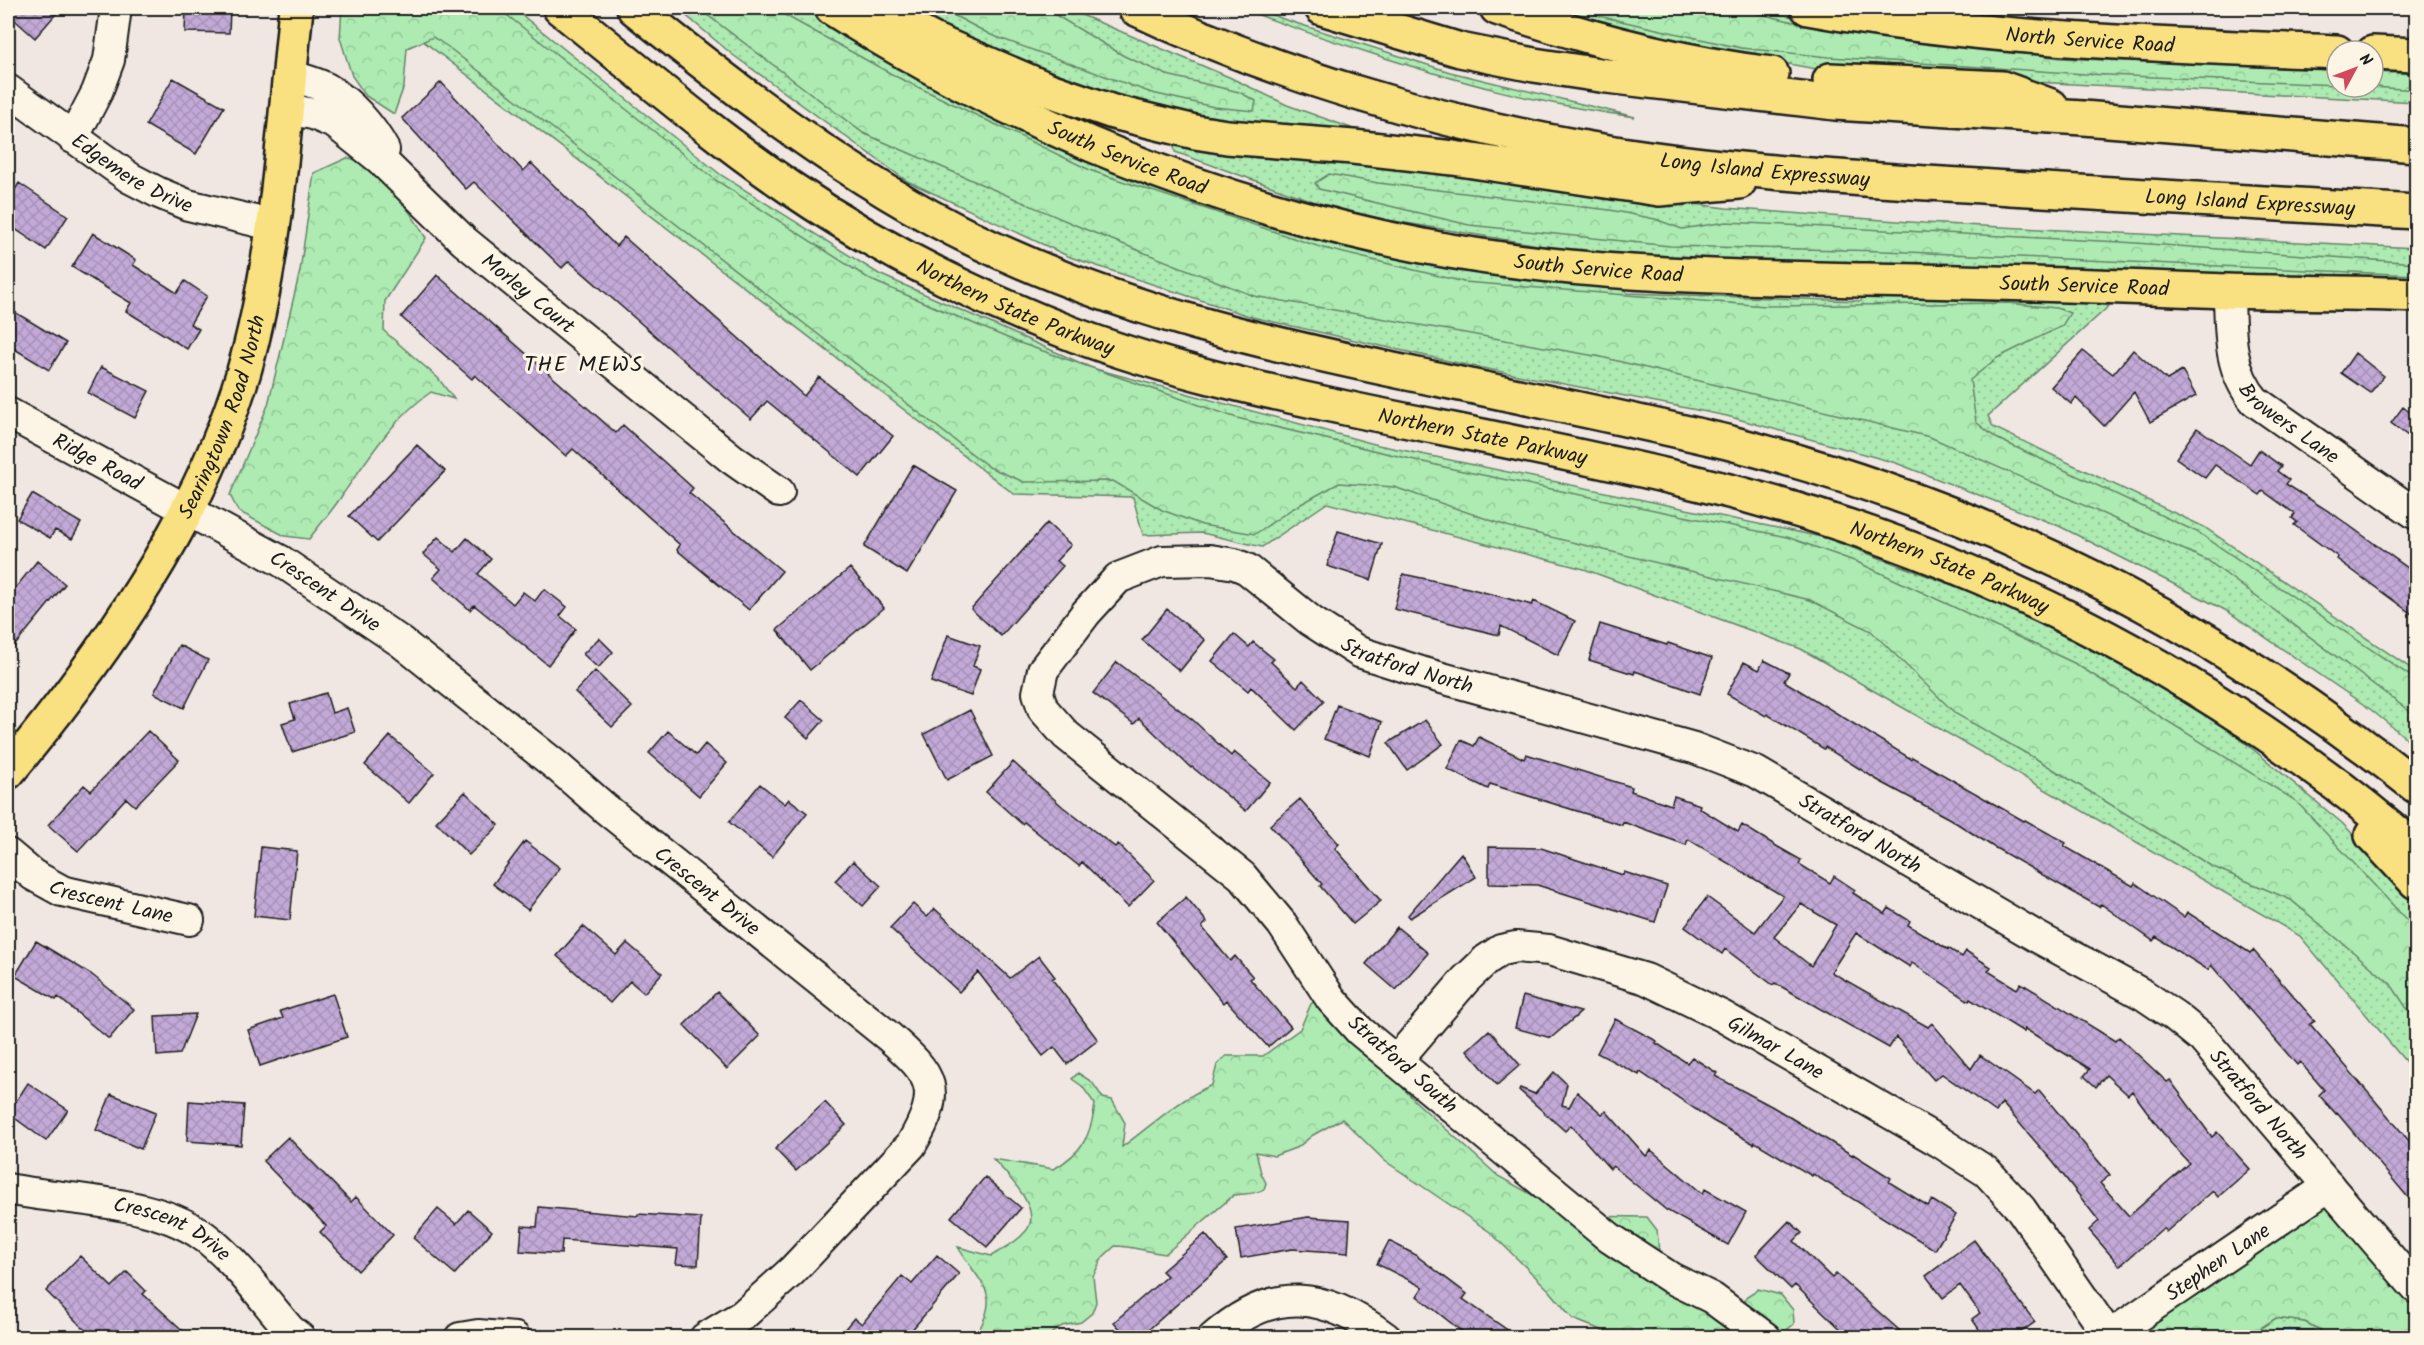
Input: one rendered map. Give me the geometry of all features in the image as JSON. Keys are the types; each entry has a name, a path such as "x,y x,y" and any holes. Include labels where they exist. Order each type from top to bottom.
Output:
{"main road":[{"name":"Searingtown Road North","path":"11,762 122,618 188,511 218,446 244,370 258,314 272,225 296,8"},
{"name":"Northern State Parkway","path":"560,8 706,125 790,187 890,249 999,303 1081,337 1197,374 1255,389 1706,484 1855,528 1999,585 2094,631 2196,689 2302,759 2365,806 2416,849"},
{"name":"Northern State Parkway","path":"634,8 774,118 838,163 940,222 1045,272 1157,313 1232,334 1727,442 1841,474 1912,498 2022,543 2163,613 2296,697 2416,786"},
{"name":"South Service Road","path":"832,8 965,85 1043,123 1128,160 1203,188 1276,210 1426,247 1519,261 1634,272 1742,277 2130,285 2229,291 2416,295"},
{"path":"872,8 937,42 1044,88 1113,111 1195,132 1247,140 1353,147 1453,158 1659,189 1814,176"},
{"name":"Long Island Expressway","path":"1135,8 1287,69 1435,114 1586,148 1668,160 1814,176 2416,212"},
{"path":"1322,8 1460,50 1534,65 1607,76 1835,103 2083,118 2416,145"},
{"path":"1497,8 1579,35 1659,55 1728,68 1837,81 2002,88 2083,118"},
{"name":"North Service Road","path":"1808,8 1953,29 2066,40 2325,51"},
{"path":"2385,54 2416,55"},
{"path":"2302,759 2416,882"}],"street":[{"path":"73,138 97,92 109,60 117,8"},
{"name":"Morley Court","path":"289,75 324,87 342,98 376,137 396,174"},
{"name":"Edgemere Drive","path":"8,90 130,178 159,193 188,205 272,225"},
{"name":"Morley Court","path":"286,109 313,114 336,124 380,159 464,241 732,459 779,492"},
{"name":"Browers Lane","path":"2229,291 2232,354 2240,381 2247,392 2255,401 2416,514"},
{"name":"Ridge Road","path":"8,413 188,511"},
{"name":"Crescent Drive","path":"188,511 281,561 401,642 888,1036 913,1058 925,1073 930,1088 930,1107 911,1145 792,1271 743,1315 705,1338"},
{"name":"Stratford North","path":"1038,693 1042,670 1086,613 1118,578 1162,561 1195,560 1235,564 1247,569 1311,621 1359,652 1424,673 1694,748 1756,772 2039,938 2145,995 2175,1016 2202,1038 2416,1288"},
{"name":"Stratford South","path":"1038,693 1042,710 1066,735 1242,876 1282,924 1331,999 1360,1031 1610,1238 1671,1278 1712,1298 1766,1338"},
{"name":"Crescent Lane","path":"8,854 33,875 62,891 189,920"},
{"name":"Gilmar Lane","path":"1396,1061 1466,979 1486,960 1501,950 1516,947 1549,950 1646,979 1733,1022 1940,1142 1987,1172 2021,1209 2107,1337"},
{"name":"Stephen Lane","path":"2107,1337 2329,1186"},
{"name":"Crescent Drive","path":"8,1189 135,1207 190,1227 218,1248 290,1330 300,1338"},
{"path":"1213,1338 1231,1322 1259,1307 1284,1300 1313,1301 1336,1308 1367,1324 1386,1338"},
{"path":"460,1338 478,1335 515,1338"}],"green space":[{"path":"342,8 498,8 717,181 871,280 1017,342 1237,418 1453,469 1787,537 1857,562 2074,663 2296,801 2416,930 2416,1022 2390,983 2291,900 2211,866 2038,760 1956,714 1871,631 1810,600 1510,527 1394,487 1339,483 1292,509 1255,534 1202,525 1162,510 1113,481 1024,482 989,467 433,37 407,48 404,86 394,114 366,96 352,76 340,38"},
{"path":"380,8 513,8 721,175 879,274 1092,368 1378,445 1826,538 2011,607 2208,712 2342,823 2416,899 2416,1074 2300,936 1801,649 1584,569 1327,503 1262,547 1202,533 1143,535 1133,497 1014,494"},
{"path":"677,8 803,8 915,75 1091,160 1619,282 1627,293 1861,301 1865,291 2049,297 2109,306 1988,416 1993,427 2204,527 2416,672 2416,746 2370,709 2227,611 2059,526 1896,463 1727,416 1462,364 1252,317 1070,257 907,181 733,55"},
{"path":"698,8 772,8 897,77 1092,171 1323,248 1464,282 1766,306 2008,303 2056,308 2070,313 2062,326 1997,358 1970,380 1976,422 1996,438 2199,533 2416,680 2416,716 2207,560 1930,437 1601,357 1254,296 1087,230 863,133"},
{"path":"898,8 1065,8 1229,77 1287,105 1351,128 1350,136 1178,114 1026,73"},
{"path":"940,8 1044,8 1124,56 1167,75 1239,92 1256,101 1254,111 1214,107 1152,93 991,35"},
{"path":"1241,8 1256,8 1283,19 1450,72 1635,117 1567,106 1468,83 1403,64"},
{"path":"1554,8 1748,8 1819,22 2325,61 2325,97 1827,71 1625,34"},
{"path":"1577,8 1735,8 1798,23 2061,58 2325,69 2325,84 2085,74 1829,57 1741,48 1603,17"},
{"path":"2385,65 2416,66 2416,102 2359,99 2385,99"},
{"path":"2385,73 2416,74 2416,90 2385,88"},
{"path":"1173,141 1258,158 1332,159 1726,208 1923,223 2416,248 2416,282 1598,255 1346,213 1175,152"},
{"path":"347,158 370,168 381,178 412,216 426,238 385,301 384,331 438,378 454,399 431,392 417,402 382,439 309,539 285,536 238,511 230,495 268,405 300,271 314,173"},
{"path":"1329,174 1378,183 1610,210 1655,219 1682,229 1726,222 2121,242 2416,263 2416,275 1884,251 1670,246 1469,225 1319,189 1315,183"},
{"path":"1319,997 1415,1101 1498,1176 1570,1216 1647,1217 1657,1230 1663,1294 1714,1291 1741,1310 1747,1296 1758,1289 1781,1295 1793,1310 1794,1324 1782,1334 1783,1337 1608,1337 1601,1330 1573,1319 1550,1291 1490,1232 1385,1161 1342,1119 1313,1135 1298,1147 1274,1156 1256,1152 1266,1183 1264,1189 1234,1195 1165,1254 1115,1246 1103,1257 1093,1276 1096,1302 1092,1313 1081,1322 1062,1326 1050,1337 975,1337 983,1322 988,1299 981,1281 958,1247 991,1256 1014,1242 1026,1231 1030,1223 1027,1203 1022,1193 993,1159 1054,1169 1078,1150 1088,1135 1095,1104 1082,1086 1072,1079 1078,1073 1092,1082 1103,1098 1112,1100 1125,1123 1122,1147 1177,1105 1212,1085 1217,1065 1226,1056 1263,1056 1300,1029 1311,1004"},
{"path":"2329,1186 2416,1288 2416,1337 2333,1337 2305,1322 2276,1318 2256,1331 2239,1337 2106,1338"},
{"path":"2276,1318 2305,1322 2333,1337 2239,1338 2256,1331"}],"water":[{"path":"2275,1330 2311,1330 2323,1337 2263,1337"}],"building":[{"path":"8,8 61,8 35,38 8,14"},
{"path":"186,8 230,8 229,33 185,32"},
{"path":"173,78 224,107 196,154 146,125"},
{"path":"441,82 523,171 531,163 616,246 624,237 804,396 819,377 893,436 860,477 767,401 751,419 569,261 562,268 474,182 466,189 402,118"},
{"path":"19,183 68,216 46,250 8,224 8,201"},
{"path":"93,233 136,260 133,265 177,293 185,281 207,296 190,324 199,329 187,349 126,311 131,303 72,267"},
{"path":"437,275 616,433 623,425 693,488 689,493 782,571 749,610 677,550 680,545 573,449 566,456 475,375 472,379 401,317"},
{"path":"8,308 66,343 49,370 8,345"},
{"path":"2133,350 2167,380 2182,371 2196,396 2150,422 2134,392 2104,426 2076,398 2071,404 2051,387 2083,351 2113,374"},
{"path":"2355,353 2384,376 2370,393 2341,373"},
{"path":"101,367 149,391 135,418 88,393"},
{"path":"2403,407 2416,417 2416,442 2391,423"},
{"path":"2197,428 2250,464 2259,450 2281,466 2277,471 2289,480 2286,484 2336,516 2416,574 2416,617 2294,525 2297,522 2292,518 2295,514 2263,491 2260,495 2215,465 2205,478 2176,458"},
{"path":"417,445 445,471 377,542 349,516"},
{"path":"913,465 957,491 907,574 864,547"},
{"path":"32,494 81,523 72,539 55,530 50,538 17,519"},
{"path":"1047,523 1071,545 1056,561 1063,566 1001,636 971,609"},
{"path":"1338,531 1382,544 1371,580 1327,566"},
{"path":"438,537 455,552 467,538 491,559 478,574 513,604 523,592 535,601 544,589 567,607 560,616 576,629 548,665 474,605 470,610 433,578 441,569 423,554"},
{"path":"37,561 65,584 8,654 8,597"},
{"path":"850,568 884,608 810,670 777,630"},
{"path":"1403,574 1532,605 1534,601 1575,621 1558,655 1501,626 1499,635 1394,609"},
{"path":"1167,609 1205,640 1180,671 1142,640"},
{"path":"1600,624 1712,658 1700,694 1635,671 1634,674 1589,660"},
{"path":"1234,634 1249,647 1253,642 1274,659 1271,662 1297,687 1303,680 1324,701 1296,730 1251,687 1248,691 1212,661"},
{"path":"948,635 980,646 973,666 980,669 971,696 931,682"},
{"path":"599,638 613,652 598,668 583,654"},
{"path":"179,645 208,660 184,708 154,693"},
{"path":"1764,660 1789,673 1784,681 1911,759 1912,757 2066,843 2064,846 2133,886 2135,883 2184,917 2187,912 2250,953 2253,950 2315,1021 2310,1024 2416,1149 2416,1207 2337,1113 2319,1095 2324,1090 2300,1062 2297,1065 2211,965 2208,970 2156,937 2153,941 2101,904 2099,907 1992,846 1950,819 1879,781 1825,747 1824,749 1767,714 1766,716 1727,694 1744,662 1759,670"},
{"path":"1117,662 1193,720 1231,756 1234,752 1270,782 1246,811 1191,768 1139,718 1134,724 1093,693"},
{"path":"595,671 632,707 612,727 575,692"},
{"path":"326,693 332,713 347,708 355,732 292,752 282,723 295,719 290,704"},
{"path":"801,700 824,720 808,738 785,718"},
{"path":"1337,705 1382,722 1370,756 1324,739"},
{"path":"970,710 993,756 947,780 924,734"},
{"path":"1425,720 1443,744 1407,770 1388,743"},
{"path":"148,731 179,760 135,806 126,798 78,851 48,825 84,785 91,791"},
{"path":"668,731 696,755 705,744 727,763 699,796 649,753"},
{"path":"390,736 434,773 409,803 365,765"},
{"path":"1479,737 1524,759 1526,754 1632,787 1631,791 1671,805 1674,796 1700,805 1699,808 1738,832 1742,825 1801,860 1799,864 1830,883 1834,876 1855,890 1853,893 1885,914 1889,908 1910,921 1908,925 1947,949 1962,957 1966,951 1991,967 1988,971 2017,989 2021,983 2115,1041 2119,1037 2167,1082 2170,1080 2212,1137 2217,1132 2250,1169 2218,1197 2213,1191 2166,1232 2163,1228 2120,1266 2089,1230 2099,1221 2053,1162 2002,1103 1996,1112 1942,1074 1934,1080 1896,1037 1889,1048 1775,983 1773,985 1725,949 1722,954 1685,927 1707,897 1755,932 1783,896 1688,839 1686,845 1623,822 1622,825 1490,784 1488,789 1447,769 1461,740 1474,746","holes":["1801,904 1836,925 1811,966 1774,937","1856,933 1910,967 1912,963 1969,1001 1970,999 2024,1032 2025,1029 2090,1069 2084,1076 2096,1087 2106,1075 2128,1095 2132,1091 2168,1140 2189,1163 2129,1216 2100,1183 2110,1175 2039,1090 2035,1094 1980,1055 1971,1069 1932,1023 1928,1027 1831,972"]},
{"path":"1013,762 1063,807 1115,847 1118,844 1154,880 1128,907 1082,862 1079,866 1024,822 1022,824 986,792"},
{"path":"760,784 785,804 789,799 807,813 772,857 729,822"},
{"path":"465,792 499,825 469,855 436,822"},
{"path":"1300,799 1339,844 1335,848 1381,901 1353,924 1320,886 1322,884 1270,825"},
{"path":"525,841 560,868 528,910 493,884"},
{"path":"261,847 297,851 290,920 254,916"},
{"path":"1489,847 1541,848 1623,875 1624,872 1667,886 1655,922 1537,885 1489,884"},
{"path":"1461,853 1476,877 1410,918 1408,915"},
{"path":"853,861 881,886 863,906 835,881"},
{"path":"1186,897 1207,922 1202,927 1230,961 1235,956 1253,977 1250,979 1291,1027 1268,1047 1226,1000 1223,1003 1157,922"},
{"path":"913,904 927,917 935,909 1010,978 1039,956 1055,977 1052,979 1098,1040 1067,1064 1054,1047 1043,1056 978,972 959,992 890,928"},
{"path":"583,926 616,955 627,943 662,973 644,993 630,981 610,1003 557,956"},
{"path":"1397,927 1428,953 1396,990 1366,964"},
{"path":"36,941 91,974 134,1009 109,1039 58,997 56,1000 15,976"},
{"path":"717,992 760,1036 727,1069 684,1025"},
{"path":"333,994 347,1037 260,1066 248,1030 283,1018 280,1011"},
{"path":"1523,996 1581,1012 1551,1038 1515,1028"},
{"path":"196,1014 180,1054 157,1056 155,1016"},
{"path":"1615,1019 1657,1041 1656,1043 1687,1063 1692,1057 1717,1073 1715,1076 1853,1154 1891,1178 1889,1182 1928,1206 1932,1200 1956,1215 1935,1250 1813,1174 1812,1176 1755,1142 1754,1144 1713,1121 1640,1072 1639,1075 1597,1053"},
{"path":"1489,1030 1520,1065 1497,1085 1467,1050"},
{"path":"1554,1072 1567,1084 1562,1105 1569,1107 1577,1092 1602,1114 1606,1111 1646,1156 1651,1150 1703,1194 1705,1189 1746,1212 1728,1245 1666,1210 1613,1166 1610,1169 1571,1125 1565,1131 1519,1090 1520,1088 1535,1094"},
{"path":"28,1083 68,1110 46,1141 8,1113"},
{"path":"111,1094 156,1112 141,1149 96,1130"},
{"path":"189,1101 244,1105 241,1145 187,1141"},
{"path":"825,1102 846,1125 796,1171 775,1149"},
{"path":"288,1137 351,1202 356,1197 393,1235 358,1271 320,1232 326,1226 263,1161"},
{"path":"985,1177 1021,1208 987,1247 951,1217"},
{"path":"539,1207 638,1216 638,1214 701,1218 698,1265 676,1264 678,1249 562,1240 561,1254 520,1251 522,1226 537,1227"},
{"path":"438,1209 456,1224 468,1210 492,1231 455,1274 413,1238"},
{"path":"1308,1217 1350,1220 1348,1253 1292,1249 1241,1258 1236,1229"},
{"path":"1789,1221 1802,1233 1794,1241 1832,1278 1836,1274 1908,1338 1850,1338 1795,1285 1791,1289 1756,1255"},
{"path":"1205,1234 1227,1260 1139,1338 1128,1338 1114,1322 1167,1276 1162,1271"},
{"path":"1974,1240 2035,1322 2013,1338 1985,1338 1972,1319 1980,1313 1960,1285 1943,1298 1926,1276"},
{"path":"1389,1241 1414,1254 1467,1294 1463,1299 1519,1338 1470,1338 1417,1296 1423,1287 1377,1264"},
{"path":"937,1255 959,1274 905,1338 837,1338 854,1318 862,1324 902,1276 912,1284"},
{"path":"80,1256 112,1287 127,1272 146,1291 143,1294 191,1338 93,1338 46,1291"}],"district":[{"name":"THE MEWS","path":"584,363"}]}
